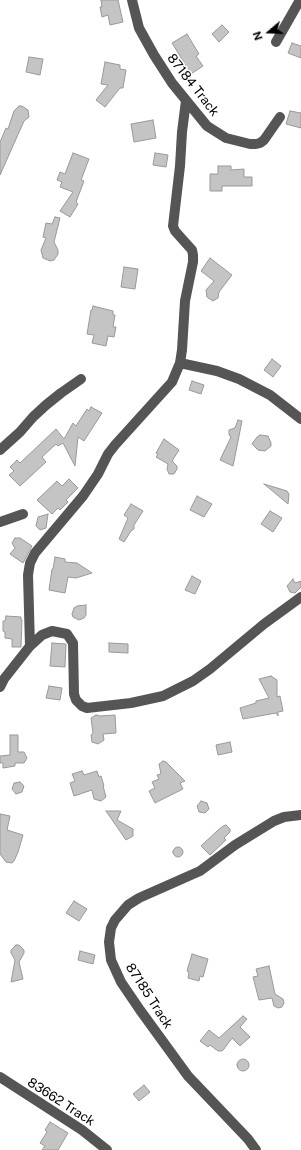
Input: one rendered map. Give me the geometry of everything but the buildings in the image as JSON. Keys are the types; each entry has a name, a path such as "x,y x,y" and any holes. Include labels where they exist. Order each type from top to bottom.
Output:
{"street":[{"name":"87184 Track","path":"132,0 139,28 144,39 172,83 208,126 226,138 250,144 260,143 264,140 280,117"},
{"path":"276,42 300,0"},
{"path":"30,646 28,575 30,563 35,554 83,496 98,474 108,454 172,382 180,363 185,301 194,255 192,250 175,231 173,226 186,101"},
{"path":"180,363 217,371 239,379 270,396 301,419"},
{"path":"0,450 46,405 81,379"},
{"path":"0,522 23,514"},
{"path":"0,687 4,679 30,646 42,635 52,631 67,634 71,638 74,649 74,694 76,700 82,706 87,708 143,701 163,696 193,681 210,669 264,624 301,597"},
{"name":"87185 Track","path":"256,1150 248,1139 188,1076 140,1010 121,982 111,960 109,942 111,928 115,920 128,905 139,898 200,870 235,845 274,821 284,817 301,815"},
{"name":"83662 Track","path":"0,1078 82,1130 107,1150"}]}
